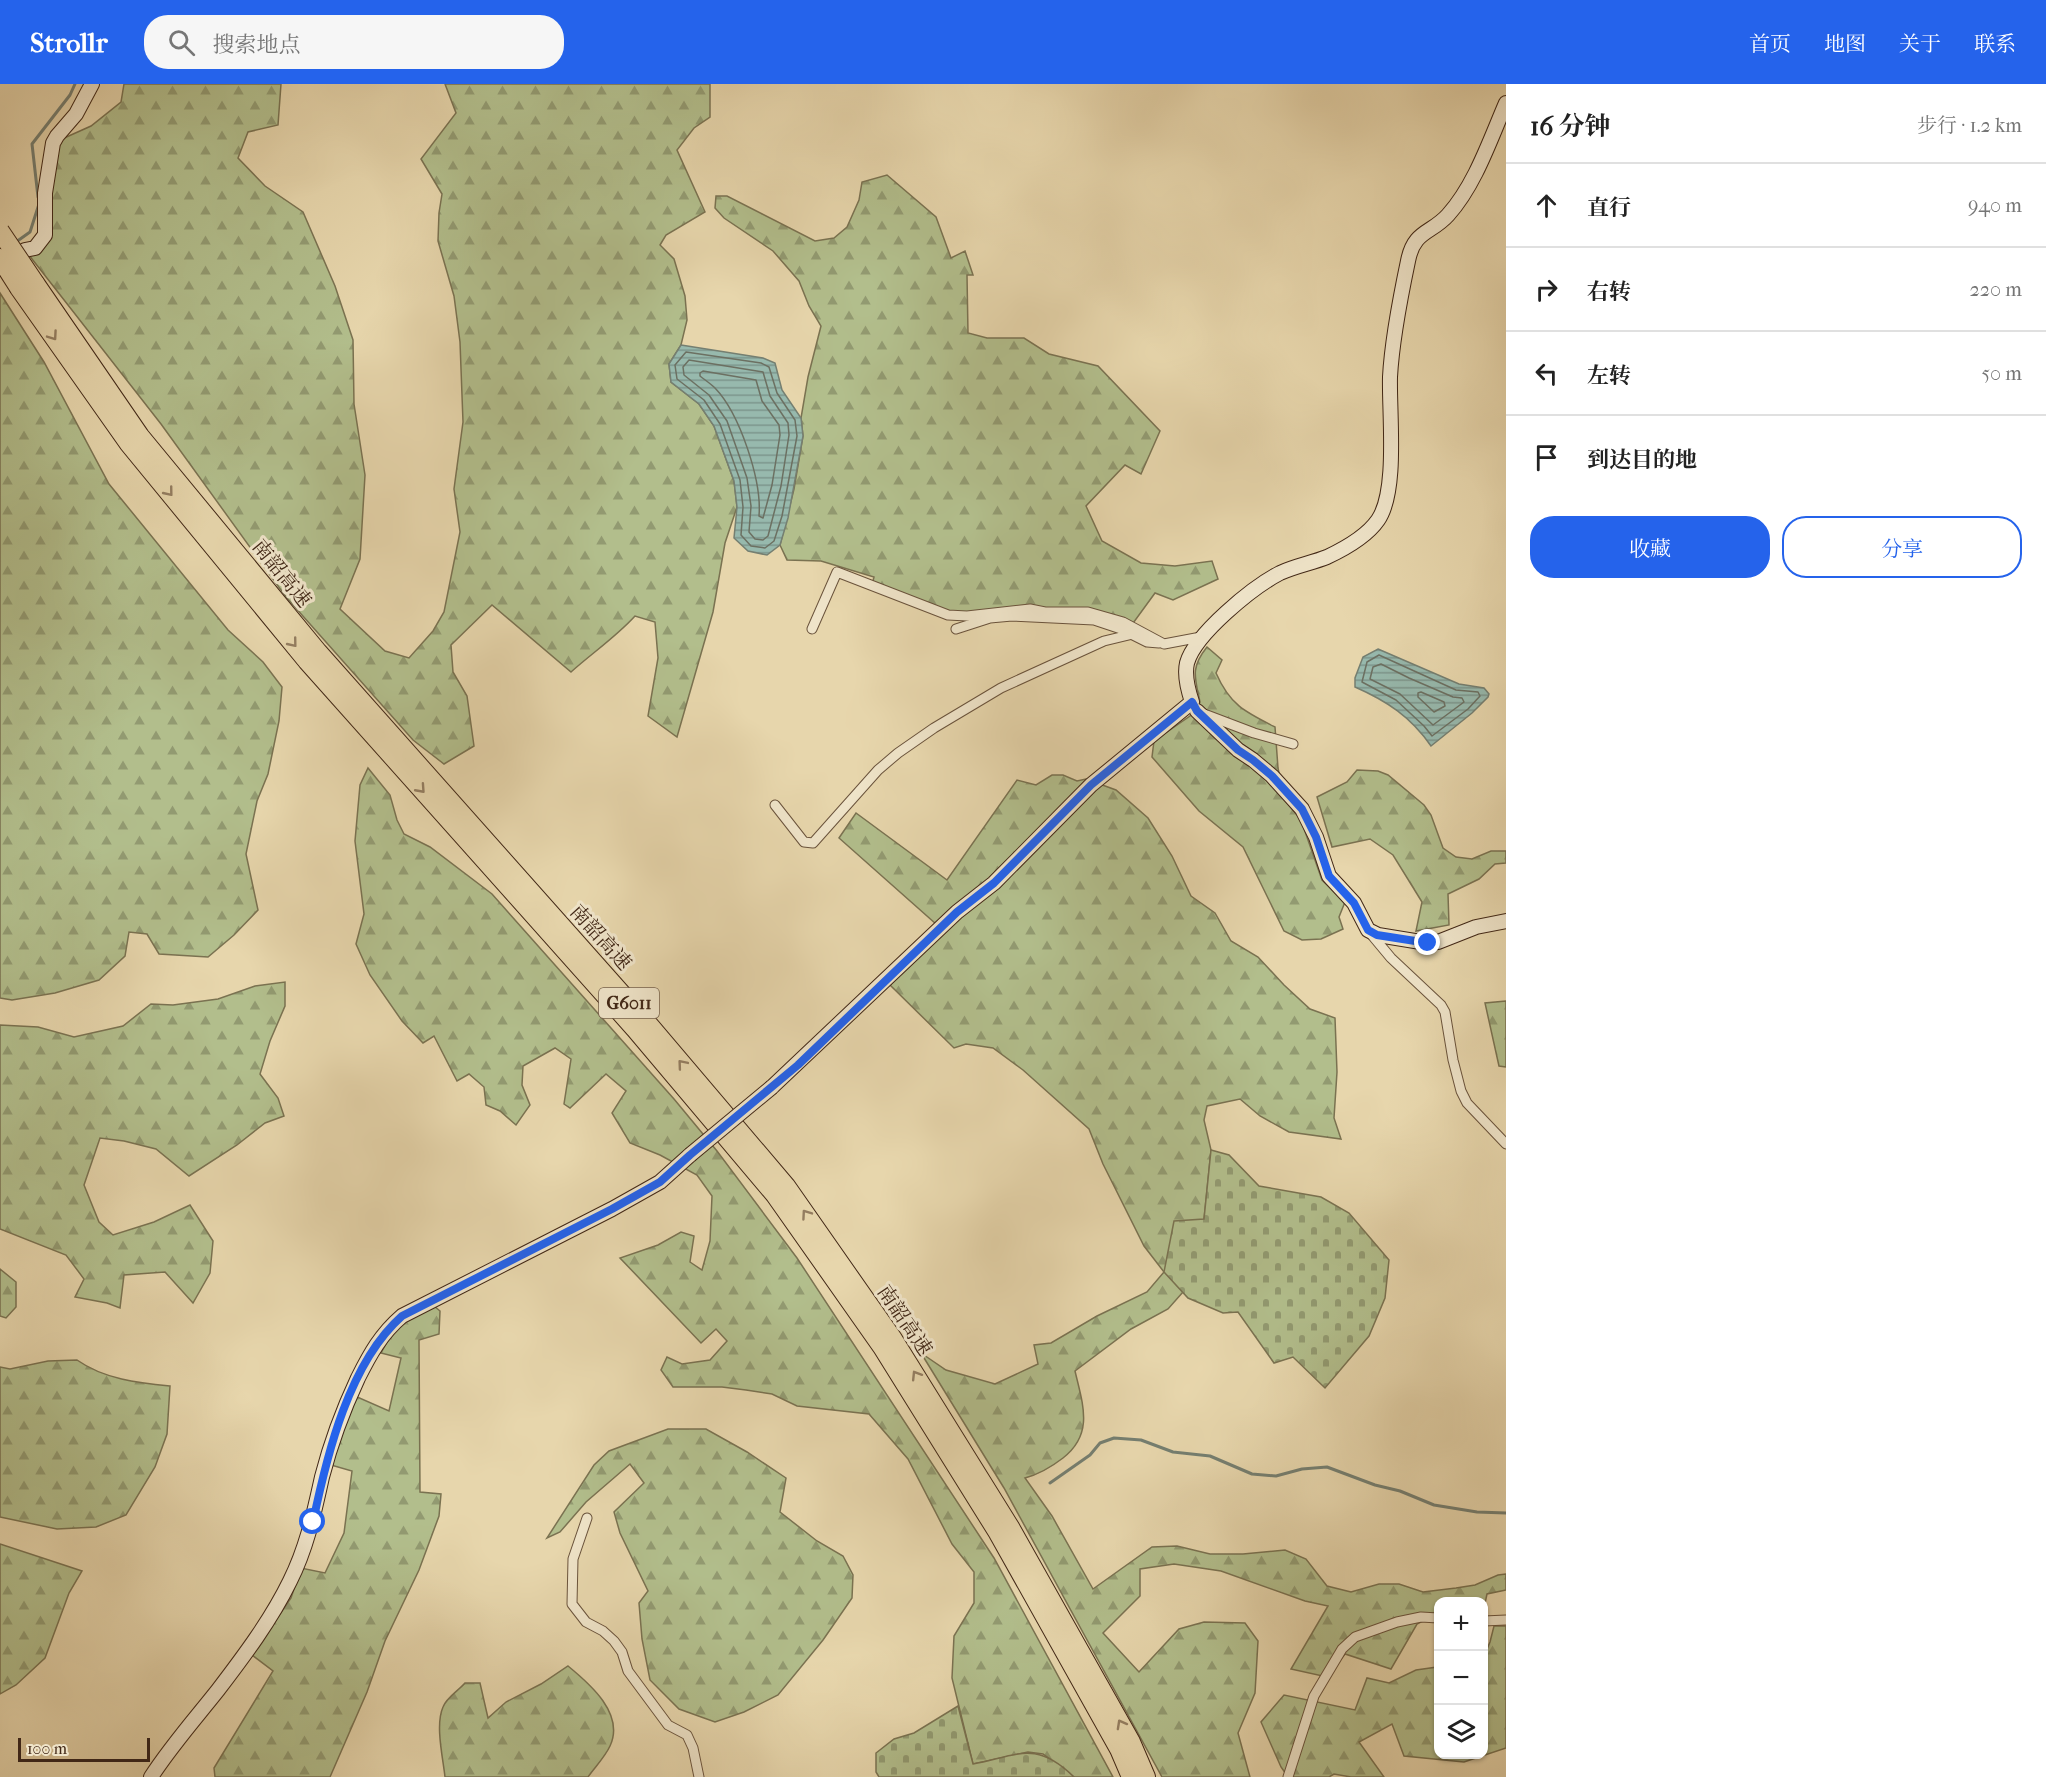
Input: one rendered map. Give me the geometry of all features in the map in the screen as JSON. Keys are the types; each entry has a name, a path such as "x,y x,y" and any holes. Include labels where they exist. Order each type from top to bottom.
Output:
{"highway":[{"name":"南韶高速","path":"0,231 27,285 129,444 307,661 635,1029 775,1195 882,1347 998,1533 1119,1749 1131,1777"},
{"name":"南韶高速","path":"0,258 27,285 140,436 318,652 645,1020 786,1186 893,1339 1010,1527 1131,1742 1146,1777"}],"street":[{"path":"0,269 26,250 35,248 45,235 45,194 53,143 76,114 92,84"},
{"path":"1506,103 1470,182 1458,201 1448,216 1425,232 1411,248 1395,332 1390,377 1390,475 1386,502 1379,519 1367,532 1328,556 1281,573 1253,590 1200,637 1192,648 1186,665 1186,686 1195,707 1238,750 1272,776 1302,809 1316,837 1329,876 1354,903 1368,930 1391,958 1441,1005 1445,1012 1461,1091 1467,1103 1506,1144"},
{"path":"812,629 837,572 948,615 967,616 1030,609 1045,612 1088,612 1123,622 1164,644"},
{"path":"956,629 990,618 1012,616 1094,620 1133,634 1147,642 1164,644 1200,637"},
{"path":"775,805 804,842 813,843 878,770 934,728 1010,684 1104,641 1133,634"},
{"path":"1195,707 1254,733 1293,744"},
{"path":"151,1777 189,1724 217,1691 274,1611 291,1580 313,1522 338,1424 369,1357 386,1330 411,1310 612,1209 660,1182 772,1087 957,912 994,883 1091,785 1195,707"},
{"path":"1368,930 1377,935 1428,943 1438,942 1476,927 1506,921"},
{"path":"587,1518 573,1559 572,1604 586,1622 603,1631 614,1641 622,1652 628,1671 668,1725 687,1736 693,1748 699,1777"},
{"path":"1288,1777 1314,1696 1342,1649 1355,1637 1397,1622 1421,1617 1434,1618"},
{"path":"1488,1622 1506,1620"}],"green space":[{"path":"124,84 281,84 278,125 248,132 238,158 265,186 303,212 335,286 353,340 354,404 365,475 360,559 340,609 385,651 409,658 433,631 444,612 460,532 454,489 463,422 460,342 454,296 438,241 442,194 421,159 456,113 445,84 710,84 710,117 694,128 677,150 705,212 666,235 660,245 674,259 685,296 687,320 681,345 669,364 671,382 699,404 714,426 734,481 737,507 725,543 713,612 677,737 648,716 658,658 655,622 635,616 571,672 492,605 451,645 453,672 467,696 474,746 444,764 413,740 286,597 161,424 25,250 41,243 53,143 91,126 121,102"},
{"path":"887,175 936,217 951,258 965,251 973,275 967,275 968,333 987,338 1024,338 1049,354 1098,366 1160,431 1141,474 1125,465 1086,506 1102,541 1141,563 1175,566 1212,561 1218,579 1173,600 1155,593 1131,626 948,615 872,585 874,577 821,561 787,560 780,545 794,489 803,436 801,418 808,377 821,326 809,306 799,281 773,251 724,218 715,208 716,196 727,196 815,241 834,238 847,227 859,200 862,182"},
{"path":"0,293 44,362 109,484 228,630 263,662 282,687 279,721 268,774 257,801 246,854 258,910 208,957 159,954 147,934 129,932 125,956 99,980 55,993 12,1000 0,998"},
{"path":"1207,647 1222,660 1216,673 1227,693 1247,712 1275,727 1278,768 1284,799 1301,820 1322,880 1345,902 1339,917 1343,929 1321,939 1302,940 1284,931 1243,847 1199,811 1152,757 1154,741 1190,716 1200,702 1195,673 1198,661"},
{"path":"368,768 390,795 397,820 404,834 430,847 492,894 674,1099 717,1151 797,1258 994,1558 1113,1777 1074,1777 1043,1754 1028,1752 973,1764 952,1678 954,1636 974,1603 974,1572 952,1544 908,1459 869,1414 797,1406 772,1394 746,1390 722,1387 673,1387 661,1370 667,1357 682,1364 710,1360 727,1341 716,1329 701,1343 620,1258 658,1245 681,1232 694,1236 690,1262 702,1270 710,1241 712,1196 697,1175 660,1155 630,1143 612,1113 626,1091 606,1074 570,1108 564,1104 571,1059 555,1048 523,1066 522,1085 530,1105 516,1125 500,1111 486,1105 484,1087 469,1074 457,1081 434,1036 423,1043 402,1021 370,975 356,944 364,914 355,841 360,785"},
{"path":"1357,770 1378,771 1388,775 1424,805 1431,815 1443,848 1456,857 1472,859 1491,851 1506,851 1506,863 1495,864 1479,879 1448,894 1449,925 1416,931 1422,902 1393,855 1370,839 1332,847 1317,797 1347,782"},
{"path":"1052,775 1063,775 1077,781 1086,779 1116,790 1148,818 1172,856 1191,896 1215,913 1231,941 1258,957 1310,1009 1335,1018 1337,1072 1334,1118 1341,1139 1289,1132 1260,1116 1240,1099 1207,1106 1204,1120 1211,1150 1204,1219 1165,1272 1183,1292 1168,1309 1131,1329 1075,1371 1084,1418 1079,1439 1073,1449 1058,1462 1040,1473 1025,1478 1052,1516 1093,1589 1152,1547 1177,1546 1210,1554 1285,1550 1306,1559 1327,1586 1351,1592 1379,1584 1399,1584 1423,1592 1475,1585 1506,1574 1506,1590 1487,1594 1486,1597 1434,1597 1434,1615 1417,1624 1391,1669 1345,1654 1327,1677 1291,1669 1328,1606 1305,1601 1221,1571 1174,1564 1140,1569 1140,1596 1103,1633 1139,1672 1179,1629 1204,1622 1245,1623 1258,1641 1255,1693 1238,1733 1250,1777 1162,1777 1004,1488 921,1353 946,1370 995,1384 1038,1364 1034,1345 1051,1343 1097,1316 1147,1292 1164,1272 1144,1246 1103,1164 1089,1129 1023,1070 993,1048 966,1044 954,1048 890,985 945,932 839,838 856,813 947,880 1017,780 1036,785"},
{"path":"285,982 285,1006 270,1041 260,1074 278,1098 284,1116 265,1123 237,1145 189,1176 156,1149 100,1138 84,1185 99,1222 113,1235 154,1222 190,1205 213,1241 210,1273 193,1303 165,1272 124,1275 120,1308 75,1297 84,1279 66,1255 0,1229 0,1025 38,1027 74,1037 123,1026 151,1004 173,1005 218,999 255,986"},
{"path":"1506,1001 1506,1067 1499,1066 1485,1003"},
{"path":"1211,1150 1229,1155 1259,1186 1321,1197 1349,1213 1389,1260 1385,1298 1369,1336 1325,1388 1293,1357 1274,1363 1238,1312 1223,1313 1188,1298 1164,1272 1174,1221 1204,1219"},
{"path":"0,1269 16,1282 16,1307 6,1318 0,1316"},
{"path":"434,1306 440,1311 439,1334 419,1340 420,1492 441,1494 439,1516 419,1570 385,1641 367,1692 330,1777 215,1777 214,1768 273,1671 252,1655 291,1598 301,1568 325,1573 344,1533 352,1471 331,1465 355,1396 389,1411 401,1358 381,1353 392,1333 407,1321"},
{"path":"77,1360 110,1376 170,1386 167,1434 155,1467 126,1515 96,1527 57,1529 0,1517 0,1367 10,1369 48,1361"},
{"path":"668,1429 706,1429 747,1452 786,1478 780,1512 817,1541 843,1556 853,1575 852,1598 823,1640 778,1695 744,1712 715,1722 679,1709 650,1680 642,1639 639,1603 648,1591 620,1533 614,1512 644,1483 630,1464 586,1502 560,1532 547,1538 594,1465 609,1451"},
{"path":"0,1544 82,1571 69,1593 45,1658 16,1685 0,1694"},
{"path":"1494,1626 1506,1626 1506,1748 1488,1754 1488,1647"},
{"path":"568,1666 603,1701 613,1723 610,1746 588,1777 445,1777 441,1751 441,1714 447,1700 465,1683 480,1683 488,1718 506,1702 541,1684"},
{"path":"1434,1667 1434,1759 1404,1756 1392,1724 1359,1742 1384,1777 1351,1777 1334,1774 1329,1777 1288,1777 1281,1767 1261,1722 1284,1695 1355,1710 1367,1678 1389,1683 1416,1670"},
{"path":"958,1706 973,1764 1015,1754 1037,1754 1061,1765 1074,1777 879,1777 876,1772 876,1753 894,1739 914,1733"},
{"path":"1434,1759 1473,1759 1464,1762"}],"water":[{"path":"681,345 763,358 775,363 782,390 801,418 803,436 788,518 780,545 767,555 748,551 734,538 737,507 734,481 714,426 699,404 671,382 669,364"},
{"path":"1378,649 1459,684 1484,688 1489,694 1488,697 1431,746 1398,711 1355,687 1355,678 1363,657"}],"waterway":[{"path":"38,197 32,144 70,95 75,84"},
{"path":"16,242 30,232 39,204"},
{"path":"1050,1483 1090,1455 1100,1443 1114,1438 1141,1440 1173,1452 1210,1456 1252,1474 1276,1476 1302,1469 1327,1467 1375,1485 1400,1491 1434,1505 1477,1512 1506,1513"}],"route":[{"path":"313,1522 338,1424 369,1357 386,1330 402,1316 440,1295 612,1209 660,1182 798,1065 957,912 994,883 1091,785 1192,702 1197,711 1238,750 1272,776 1302,809 1316,837 1329,876 1354,903 1368,930 1377,935 1428,943"}]}
